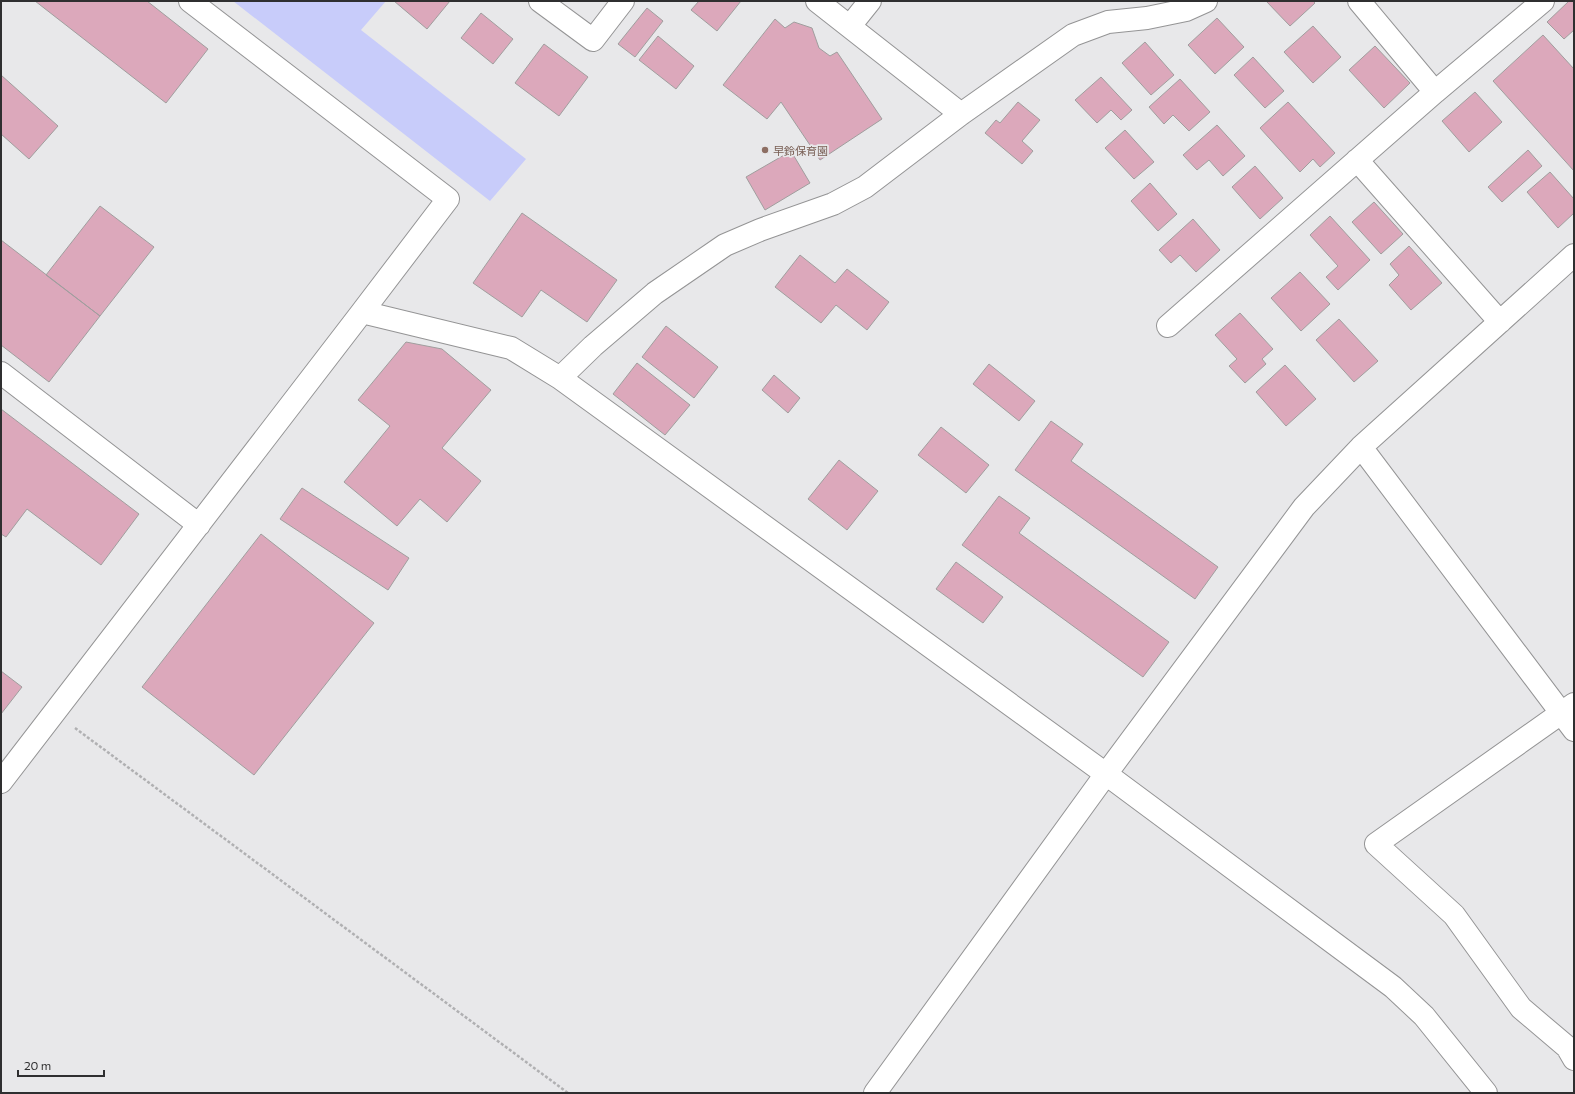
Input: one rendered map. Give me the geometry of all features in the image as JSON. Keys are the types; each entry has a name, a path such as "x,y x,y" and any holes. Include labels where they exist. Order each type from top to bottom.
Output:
{"street":[{"path":"1,782 448,199 190,1"},
{"path":"540,1 593,40 623,1"},
{"path":"817,1 961,114"},
{"path":"850,26 870,1"},
{"path":"560,378 593,346 655,293 725,245 760,230 833,204 865,188 961,114 1073,34 1108,22 1147,18 1186,10 1206,1"},
{"path":"1359,1 1435,92"},
{"path":"1168,326 1435,92 1543,1"},
{"path":"1357,160 1500,322"},
{"path":"875,1093 1106,774 1304,508 1361,447 1574,255"},
{"path":"362,312 511,348 560,378 1106,774 1393,987 1424,1016 1486,1093"},
{"path":"1,373 199,525"},
{"path":"1361,447 1570,716 1376,844 1454,915 1521,1008 1567,1047 1574,1059"}],"path":[{"path":"54,713 568,1093"}],"shaded area":[{"path":"233,1 386,1 361,30 526,159 490,201"}],"building":[{"path":"35,1 147,1 208,49 166,103"},
{"path":"394,1 450,1 427,29"},
{"path":"699,1 741,1 717,31 691,10"},
{"path":"1266,1 1313,1 1315,3 1290,26"},
{"path":"1569,1 1574,1 1574,30 1564,39 1547,22"},
{"path":"647,8 663,21 635,57 618,44"},
{"path":"481,13 513,39 493,64 461,38"},
{"path":"1217,18 1244,47 1215,74 1188,45"},
{"path":"775,19 785,28 794,22 812,28 819,48 830,56 837,52 882,119 820,160 781,102 767,119 723,85"},
{"path":"1313,26 1341,57 1313,83 1284,52"},
{"path":"1543,35 1574,69 1574,171 1493,81"},
{"path":"658,36 694,66 676,89 639,60"},
{"path":"1145,42 1174,75 1151,95 1122,63"},
{"path":"544,44 588,77 559,116 515,83"},
{"path":"1375,46 1410,83 1384,108 1349,70"},
{"path":"1253,57 1284,91 1265,108 1234,75"},
{"path":"1,75 58,126 29,159 1,134"},
{"path":"1101,77 1132,110 1121,120 1111,110 1097,123 1075,100"},
{"path":"1180,79 1210,112 1189,131 1173,115 1164,124 1149,107"},
{"path":"1475,92 1502,122 1469,152 1442,121"},
{"path":"1018,102 1040,120 1022,141 1033,151 1022,164 985,133 996,120 1000,123"},
{"path":"1288,102 1335,153 1320,167 1313,159 1300,172 1260,128"},
{"path":"1217,125 1245,156 1223,176 1209,160 1197,170 1183,155"},
{"path":"1125,130 1154,162 1134,179 1105,148"},
{"path":"1528,150 1542,166 1502,202 1488,187"},
{"path":"791,151 810,183 765,210 746,177"},
{"path":"1255,166 1283,198 1260,219 1232,187"},
{"path":"1550,172 1574,199 1574,213 1558,228 1527,192"},
{"path":"1150,183 1177,214 1158,231 1131,201"},
{"path":"1374,202 1403,234 1381,254 1352,222"},
{"path":"100,206 154,247 100,316 46,275"},
{"path":"522,213 617,280 587,322 541,290 522,317 473,283"},
{"path":"1330,216 1370,260 1338,290 1326,277 1338,266 1310,235"},
{"path":"1193,219 1220,250 1196,272 1180,255 1171,263 1159,250"},
{"path":"1,240 100,316 49,382 1,345"},
{"path":"1409,246 1442,283 1411,310 1389,285 1399,275 1390,264"},
{"path":"800,255 835,283 847,269 889,302 867,330 836,305 821,323 775,287"},
{"path":"1300,272 1330,304 1301,331 1271,298"},
{"path":"1240,313 1273,349 1262,359 1266,364 1245,383 1229,366 1237,359 1215,335"},
{"path":"1339,319 1378,361 1354,382 1316,340"},
{"path":"666,326 718,367 694,398 642,357"},
{"path":"406,342 442,349 491,390 442,448 481,481 447,522 420,499 397,526 344,482 390,426 358,400"},
{"path":"637,363 690,405 665,435 613,394"},
{"path":"989,364 1035,401 1019,421 973,384"},
{"path":"1285,365 1316,399 1286,426 1256,392"},
{"path":"774,375 800,398 788,413 762,390"},
{"path":"1,409 139,514 101,565 27,509 6,537 1,534"},
{"path":"1051,421 1083,444 1071,461 1218,567 1195,599 1015,470"},
{"path":"941,427 989,465 966,493 918,455"},
{"path":"839,460 878,491 847,530 808,499"},
{"path":"302,488 409,558 388,590 280,519"},
{"path":"999,496 1030,518 1019,533 1169,642 1143,677 962,545"},
{"path":"261,534 374,623 254,775 142,687"},
{"path":"956,562 1003,597 983,623 936,589"},
{"path":"1,671 22,687 1,714"}],"place":[{"name":"早鈴保育園","path":"765,150"}]}
